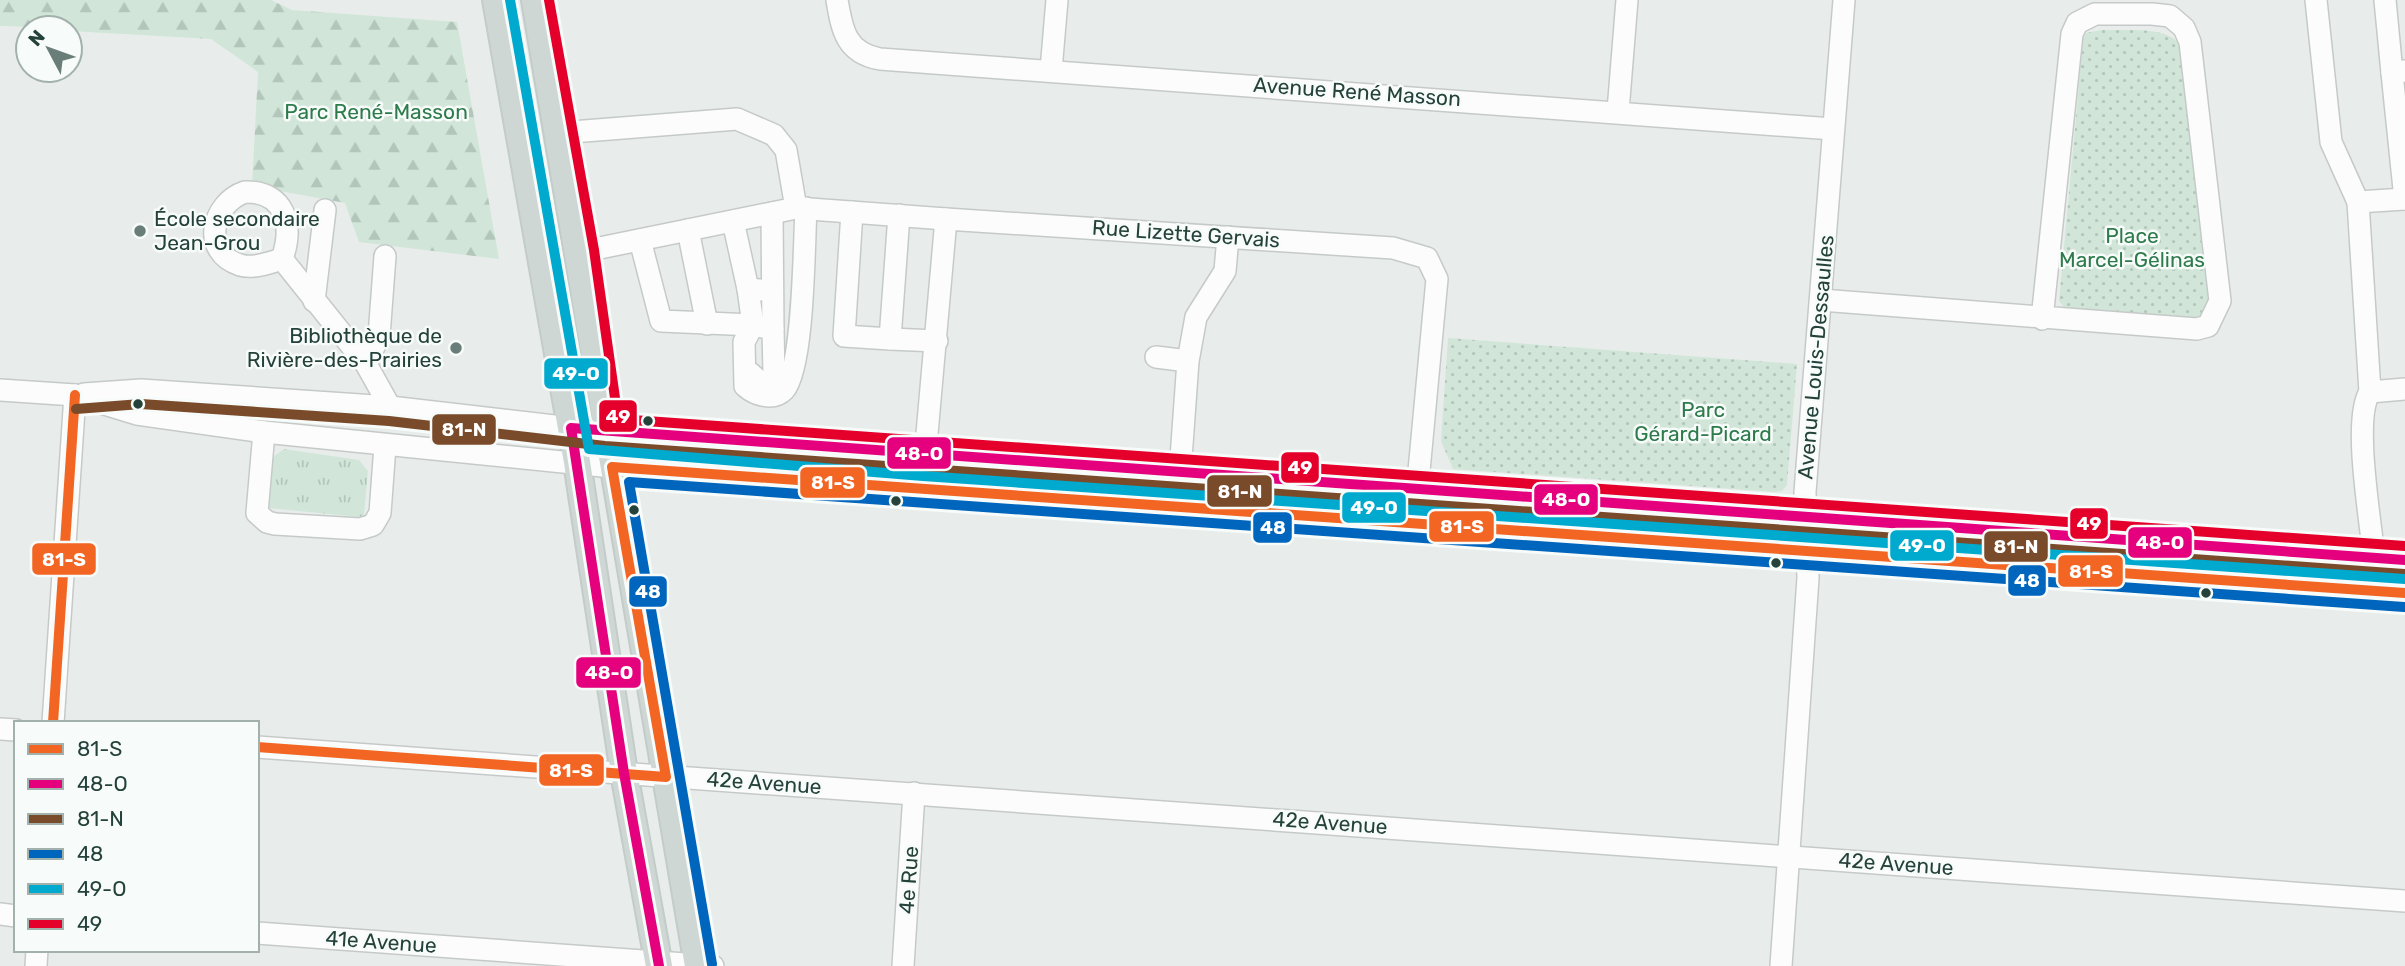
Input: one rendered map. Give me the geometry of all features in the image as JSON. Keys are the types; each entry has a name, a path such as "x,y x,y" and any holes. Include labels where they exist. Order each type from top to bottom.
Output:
{"main road":[{"path":"496,0 577,463 624,773 658,964"},
{"path":"535,0 580,252 606,432 697,966"},
{"path":"521,143 559,133"}],"street":[{"name":"Avenue René Masson","path":"837,0 847,40 866,57 880,59 1618,111 1833,129"},
{"path":"1051,70 1057,0"},
{"path":"1618,111 1627,0"},
{"name":"Avenue Louis-Dessaulles","path":"1781,966 1808,551 1805,492 1844,0"},
{"path":"2316,0 2331,142 2358,202 2370,392 2363,402 2361,433 2374,558"},
{"path":"2358,202 2405,199 2398,72 2385,0"},
{"path":"1821,300 2042,319 2197,330 2208,326 2216,315 2220,301 2190,42 2184,28 2170,16 2095,14 2077,23 2072,34 2042,319"},
{"path":"559,133 737,120 774,135 786,150 801,208 796,358 785,389 774,395 762,396 745,386 744,342 759,330 771,291 772,213"},
{"name":"Rue Lizette Gervais","path":"580,252 801,208 1393,247 1427,258 1437,279 1414,524"},
{"path":"314,302 325,211"},
{"path":"852,212 844,336 937,341"},
{"path":"890,339 899,215"},
{"path":"922,490 946,219"},
{"path":"733,221 759,330"},
{"path":"688,230 707,324"},
{"path":"1180,472 1188,361 1196,317 1225,271 1228,237"},
{"path":"640,240 661,321 759,330"},
{"path":"366,364 379,337 384,256"},
{"path":"282,259 366,364 390,407"},
{"path":"748,289 771,291"},
{"path":"1156,357 1188,361"},
{"path":"2370,392 2405,389"},
{"path":"0,390 75,395 141,390 390,407 606,432 2405,560"},
{"path":"75,395 137,414 264,432 612,467 2405,593"},
{"path":"53,721 75,395"},
{"path":"264,432 257,513 267,522 275,524 360,529 373,524 380,513 386,446"},
{"name":"42e Avenue","path":"259,747 2404,900"},
{"name":"4e Rue","path":"903,966 914,793"},
{"name":"41e Avenue","path":"259,933 713,966"}],"green space":[{"name":"Parc René-Masson","path":"0,0 271,0 292,10 457,22 499,259 359,242 345,203 252,186 258,72 211,39 84,32 84,14 14,14 14,26 0,26"},
{"name":"Place Marcel-Gélinas","path":"2101,30 2166,34 2180,45 2208,299 2206,312 2200,319 2070,314 2059,301 2083,41 2086,33"},
{"name":"Parc Gérard-Picard","path":"1448,338 1797,364 1787,485 1782,491 1775,492 1453,469 1441,441"},
{"path":"284,449 359,460 368,471 364,515 359,517 268,508 270,459"}],"transit line":[{"name":"49-O","path":"510,0 589,449 923,476 2405,579"},
{"name":"49","path":"549,0 594,250 618,419 2405,546"},
{"name":"81-S","path":"53,721 75,395"},
{"name":"81-N","path":"76,409 141,404 389,421 605,446 2404,574"},
{"name":"48-O","path":"659,966 624,773 571,428 2405,560"},
{"name":"81-S","path":"259,747 666,777 612,467 2405,593"},
{"name":"48","path":"712,964 629,482 2404,607"}],"place":[{"name":"École secondaire Jean-Grou","path":"140,231"},
{"name":"Bibliothèque de Rivière-des-Prairies","path":"456,348"}]}
